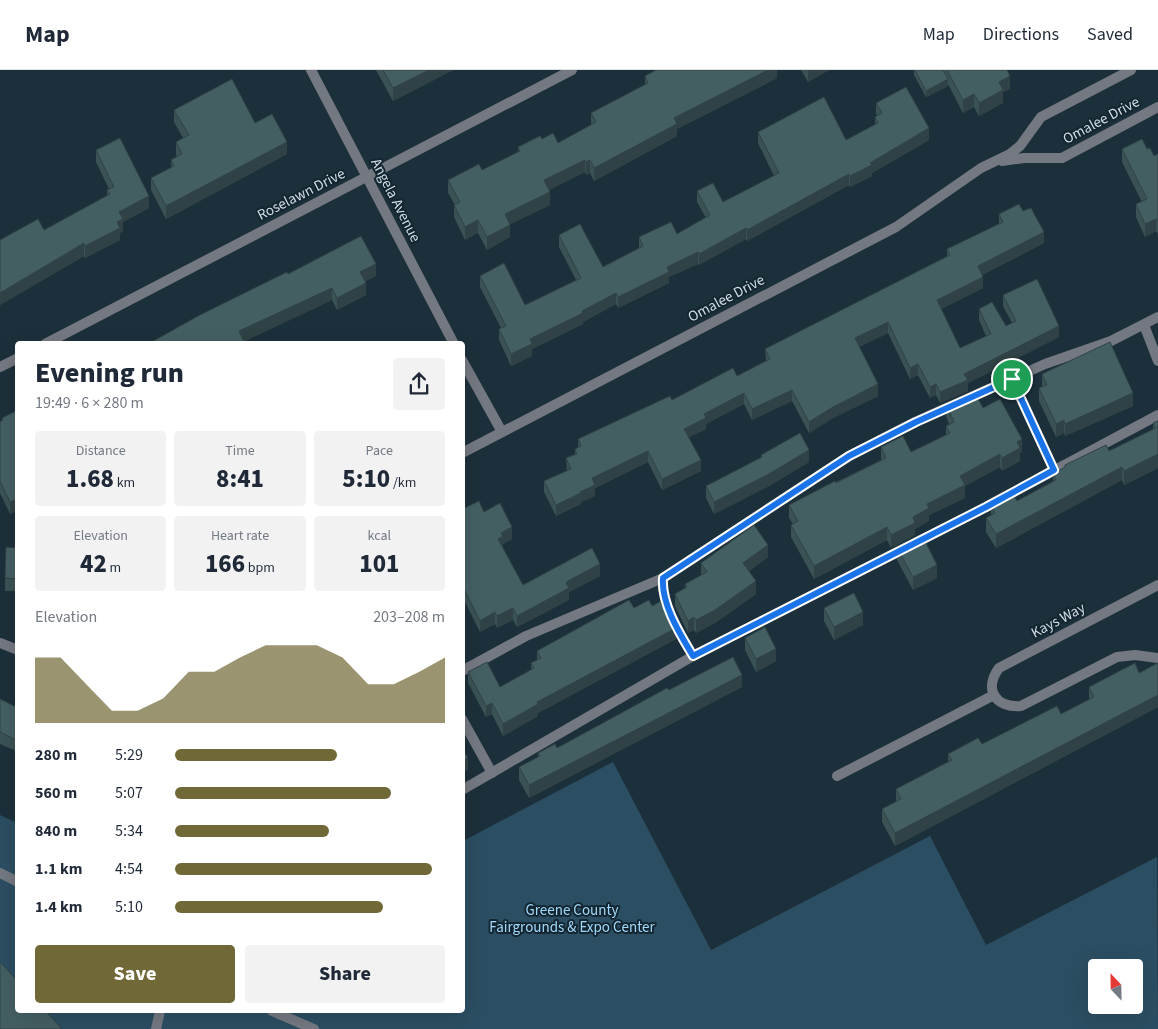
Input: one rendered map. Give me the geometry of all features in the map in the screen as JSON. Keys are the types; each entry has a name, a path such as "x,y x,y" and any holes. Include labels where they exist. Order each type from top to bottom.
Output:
{"street":[{"name":"Angela Avenue","path":"312,70 452,341"},
{"name":"Roselawn Drive","path":"51,341 572,70"},
{"name":"Omalee Drive","path":"465,451 896,226 973,174 998,161 1020,146 1042,117 1131,70"},
{"name":"Omalee Drive","path":"998,161 1024,158 1062,158 1158,107"},
{"path":"465,669 526,636 663,578 849,456 916,422 1045,364 1111,341 1158,318"},
{"path":"1144,325 1158,361"},
{"path":"0,367 15,360"},
{"path":"465,365 502,432"},
{"path":"1012,379 1054,470"},
{"path":"465,788 693,656 986,507 1158,415"},
{"path":"663,578 662,585 672,616 693,656"},
{"name":"Kays Way","path":"994,695 992,677 999,668 1158,585"},
{"path":"0,643 15,649"},
{"path":"837,776 994,695 1001,703 1009,707 1022,706 1117,657 1135,655 1158,658"},
{"path":"465,724 492,773"},
{"path":"0,872 15,880"},
{"path":"156,1029 160,1013"},
{"path":"277,1013 314,1029"}],"green space":[{"name":"Greene County Fairgrounds & Expo Center","path":"613,762 711,950 930,836 986,945 1157,857 1158,1029 0,1029 0,815 15,822 15,1013 465,1013 465,840"}],"building":[{"path":"383,70 429,70 393,88"},
{"path":"656,70 768,70 674,118 677,124 594,168 590,160 586,162 585,160 544,180 550,192 505,214 510,225 487,237 478,220 465,227 454,205 460,202 448,180 479,164 482,170 520,151 518,147 540,136 542,139 553,133 558,143 596,122 591,113 648,83 645,76"},
{"path":"915,70 943,70 948,79 926,91"},
{"path":"947,70 1007,70 1010,76 999,82 1003,90 979,103 974,94 963,100"},
{"path":"232,79 255,123 272,114 287,142 166,206 151,178 174,166 171,160 182,154 176,142 189,135 174,110"},
{"path":"906,87 929,128 870,163 872,165 850,176 849,174 699,254 698,252 667,267 669,272 618,297 616,293 582,311 583,313 530,339 532,344 511,354 499,329 506,326 480,276 504,263 525,305 581,278 559,235 580,224 603,267 643,246 639,237 671,222 677,234 710,215 697,191 713,183 723,202 779,173 758,132 824,97 846,140 878,123 875,117 882,113 876,103"},
{"path":"120,138 149,196 119,212 123,219 117,222 120,228 85,246 84,243 0,293 0,240 38,219 44,230 110,194 107,190 114,187 96,150"},
{"path":"1142,139 1147,149 1150,148 1154,156 1158,154 1158,222 1156,219 1145,224 1136,204 1147,199 1122,149"},
{"path":"1019,204 1023,211 1031,208 1044,232 978,266 983,277 937,300 960,348 991,334 979,309 992,302 1006,326 1016,321 1003,295 1037,279 1059,326 964,374 968,380 940,392 936,384 930,387 918,364 910,368 888,322 855,338 878,384 833,407 809,422 792,390 752,409 744,393 704,414 706,418 684,429 701,460 662,479 648,451 592,478 595,485 556,505 544,481 571,469 566,458 577,454 575,449 581,446 578,439 670,396 672,400 733,368 737,376 770,359 765,349 950,255 947,249 1003,222 999,214"},
{"path":"361,236 376,264 360,272 366,283 337,298 332,288 239,331 244,341 153,341 200,315 287,272 288,274"},
{"path":"1110,342 1133,393 1065,424 1064,420 1056,424 1039,388 1047,385 1042,374"},
{"path":"974,391 983,408 1000,399 1022,439 1017,442 1020,448 1002,458 1000,454 960,476 965,485 927,504 929,508 913,517 915,523 891,535 887,527 814,566 791,525 798,521 789,505 835,481 836,483 886,458 881,447 903,436 911,452 950,433 946,426 954,422 946,403"},
{"path":"15,412 15,500 10,502 0,481 0,422 3,420 2,418"},
{"path":"1158,421 1158,454 1124,471 1122,467 996,534 986,518 995,513 991,506 1013,494 1017,501 1056,480 1053,474 1065,467 1065,465 1106,445 1109,451 1156,428 1153,423"},
{"path":"800,433 809,450 769,474 714,502 706,486 762,457 761,455"},
{"path":"479,501 484,512 500,503 512,527 501,533 503,536 498,539 523,585 592,548 600,564 568,581 566,583 569,588 517,616 513,608 497,616 495,612 480,621 465,591 465,508"},
{"path":"754,525 768,545 743,563 756,581 715,610 696,620 694,617 688,621 675,594 687,587 685,584 707,572 701,563"},
{"path":"922,535 937,565 913,577 897,547"},
{"path":"6,547 15,548 15,579 5,578"},
{"path":"854,593 863,612 834,627 824,608"},
{"path":"629,600 634,608 649,600 652,606 663,600 676,628 537,702 538,704 503,724 492,703 486,706 468,672 487,662 500,687 534,668 531,663 541,658 537,651"},
{"path":"765,627 776,649 756,659 745,638"},
{"path":"733,657 742,675 529,785 519,767 540,756 538,753 555,744 557,748 667,688 669,690"},
{"path":"1135,663 1139,673 1158,663 1158,695 895,833 882,809 901,799 896,789 952,760 948,754 978,738 982,744 1057,706 1061,714 1094,697 1089,687"},
{"path":"0,699 15,706 15,740 0,732"},
{"path":"0,962 15,978 15,1013 48,1013 62,1029 0,1029"}],"route":[{"path":"1012,379 1054,470 986,507 693,656 678,631 672,616 662,585 663,578 849,456 916,422 1012,379"}]}
